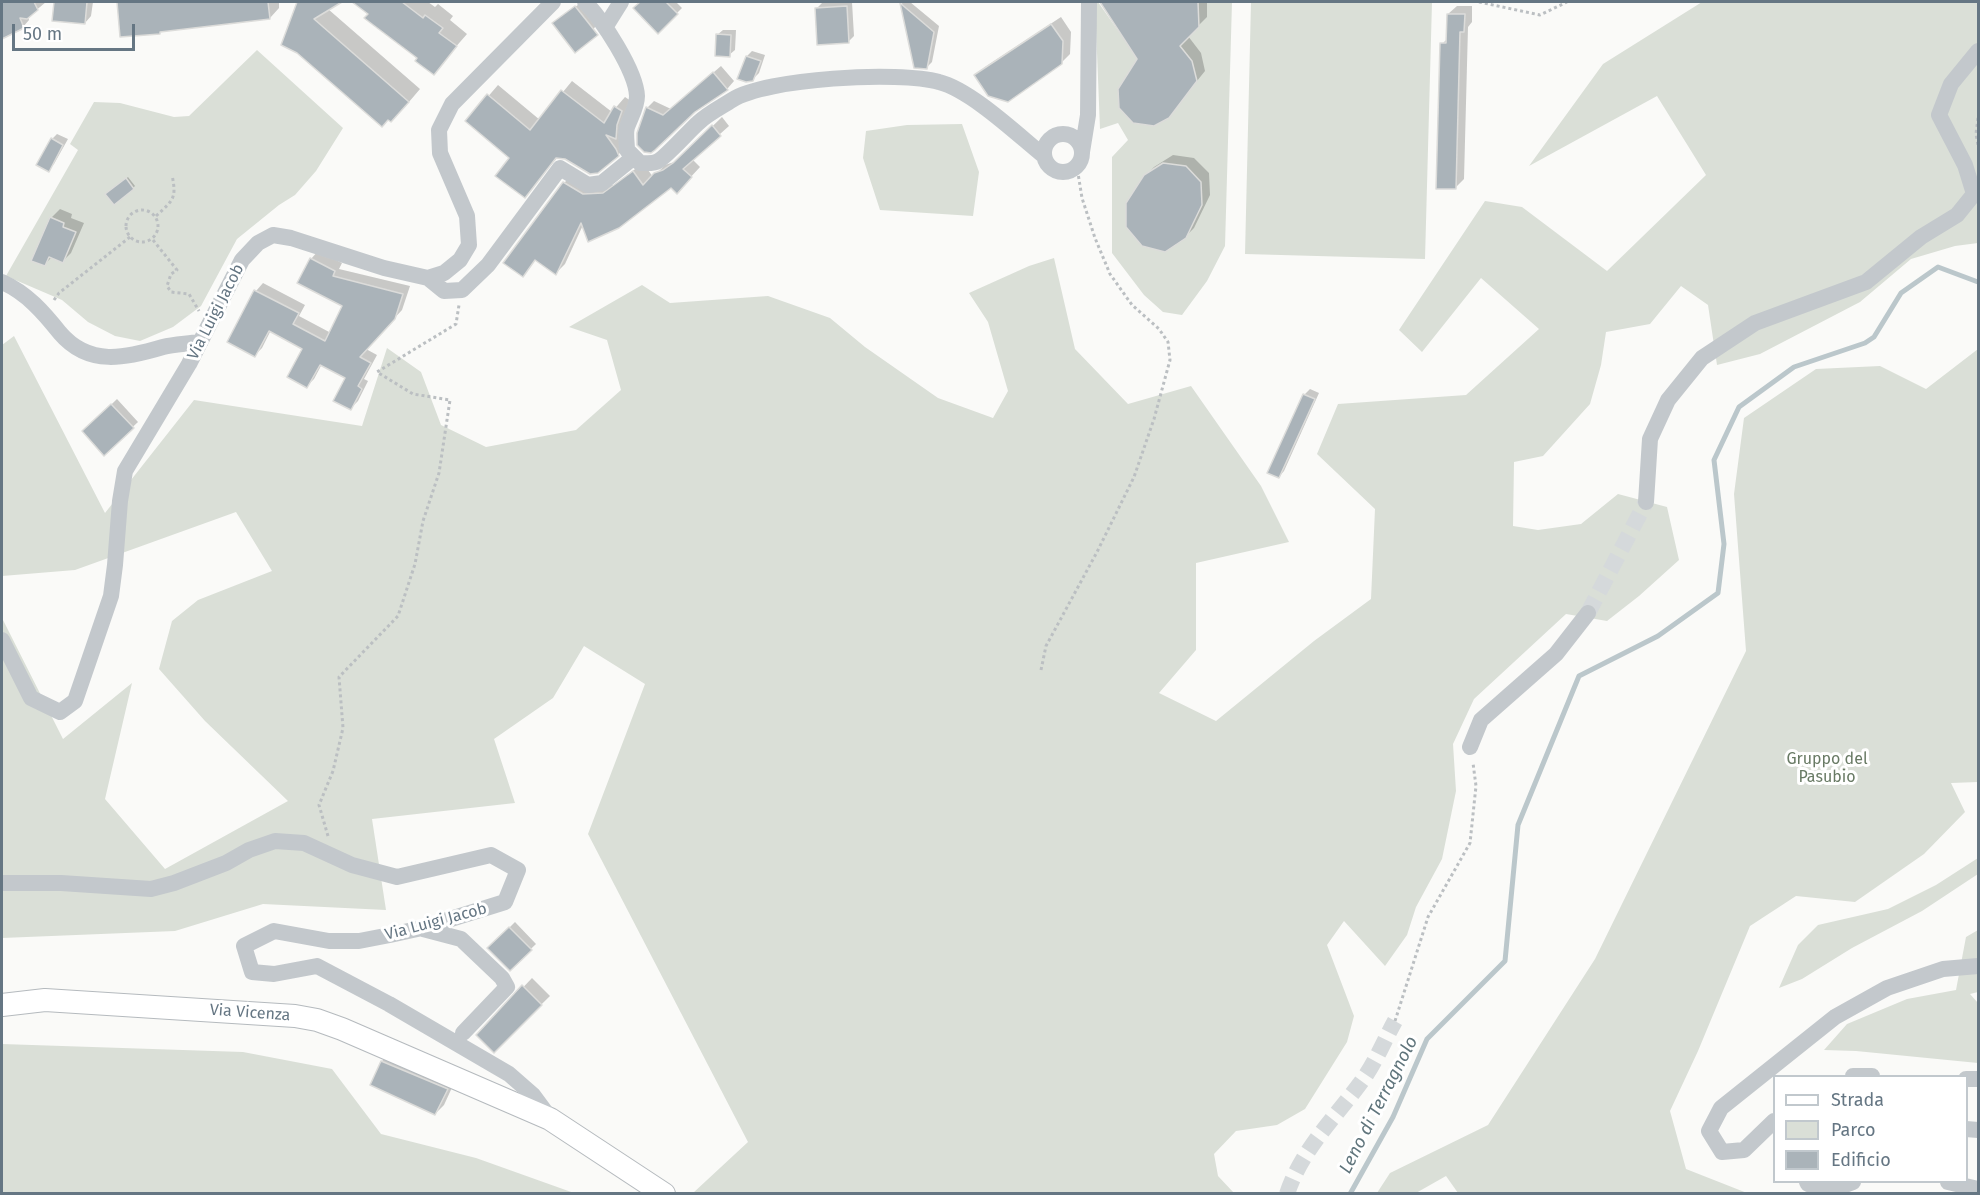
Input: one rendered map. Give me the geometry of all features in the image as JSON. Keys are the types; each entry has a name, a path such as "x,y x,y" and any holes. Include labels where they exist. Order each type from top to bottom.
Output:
{"main road":[{"name":"Via Vicenza","path":"2,1005 45,1000 295,1016 317,1020 378,1043 550,1119 664,1194"}],"street":[{"path":"428,278 444,273 460,260 469,245 467,216 440,153 440,130 452,105 553,2"},
{"path":"585,2 606,26 631,75 637,94 634,112 627,129 627,150 640,163 658,161 700,121 738,96 811,80 902,78 940,82 962,93 990,112 1044,156 1049,167 1060,172 1072,170 1079,159 1088,115 1089,2"},
{"path":"606,26 621,2"},
{"path":"1646,502 1650,439 1668,400 1702,358 1755,323 1866,282 1921,237 1957,215 1974,194 1965,165 1939,115 1951,84 1978,51"},
{"path":"1044,156 1049,139 1060,134 1073,136 1077,141 1079,159"},
{"path":"428,278 444,291 462,290 488,265 560,168 588,185 602,183 634,158"},
{"name":"Via Luigi Jacob","path":"2,640 31,698 60,712 75,701 111,596 125,471 189,364 242,260 258,243 273,235 291,238 384,268 428,278"},
{"path":"2,282 27,297 45,314 67,341 85,352 122,358 164,347 199,342"},
{"path":"1470,747 1481,720 1556,654 1588,613"},
{"name":"Via Luigi Jacob","path":"2,883 61,882 150,889 174,883 275,841 304,843 352,865 397,877 491,855 518,870 505,902 422,928 359,941 329,941 274,931 244,946 252,972 274,974 317,966 389,1004 509,1074 533,1095 550,1119"},
{"path":"422,928 461,939 502,978 507,987 463,1033"},
{"path":"1773,1122 1744,1150 1722,1152 1709,1131 1721,1108 1835,1017 1887,988 1943,969 1978,966"},
{"path":"1808,1183 1829,1191 1850,1183"},
{"path":"1952,1183 1978,1189"}],"path":[{"path":"1479,2 1540,15 1567,2"},
{"path":"1978,118 1976,134 1978,145"},
{"path":"1041,670 1046,646 1092,562 1134,477 1154,419 1170,360 1168,342 1159,329 1132,305 1110,274 1082,198 1079,159"},
{"path":"156,216 174,197 176,190 172,175"},
{"path":"148,210 156,216 159,226 153,240 141,243 130,237 126,228 128,217 136,211 148,210"},
{"path":"45,314 59,293 130,237"},
{"path":"153,240 177,270 171,274 167,286 171,292 189,294 208,326"},
{"path":"333,842 327,835 318,805 333,771 343,728 339,677 398,616 415,564 423,521 439,473 450,400 413,394 377,372 456,324 462,290"},
{"path":"1395,1021 1428,917 1470,843 1476,786 1470,747"}],"green space":[{"path":"1095,2 1098,2 1138,59 1154,126 1169,118 1197,81 1192,61 1180,46 1199,27 1198,2 1232,2 1225,246 1207,281 1182,315 1163,312 1144,295 1112,253 1112,157 1128,140 1118,123 1100,129","holes":["1163,163 1185,166 1201,182 1202,205 1186,238 1165,251 1142,246 1126,227 1126,203 1144,175"]},
{"path":"1251,2 1432,2 1425,259 1245,254"},
{"path":"1702,2 1978,2 1978,243 1955,246 1911,259 1860,302 1760,354 1717,365 1708,305 1681,286 1650,324 1606,332 1601,365 1590,404 1543,456 1514,462 1513,526 1538,530 1581,524 1618,494 1667,507 1679,560 1607,621 1566,614 1474,699 1453,744 1456,791 1442,859 1416,907 1407,935 1385,966 1344,921 1327,945 1354,1016 1347,1042 1305,1109 1277,1125 1236,1131 1214,1154 1218,1176 1234,1193 693,1193 748,1142 588,834 645,684 584,646 553,698 494,739 515,803 372,819 386,910 263,904 175,931 2,938 2,618 63,739 132,683 105,799 165,869 288,801 205,721 159,669 172,621 198,600 272,571 236,512 75,570 2,576 2,345 14,336 105,513 194,400 362,426 387,348 421,372 441,425 486,447 576,430 621,390 607,340 569,327 642,285 670,303 768,296 830,318 865,347 938,398 993,418 1008,391 988,322 969,293 1029,266 1054,258 1075,349 1128,404 1191,386 1261,486 1289,542 1196,563 1196,650 1159,693 1216,721 1314,641 1371,599 1375,509 1317,454 1338,404 1466,395 1539,329 1481,278 1422,352 1399,330 1485,201 1522,207 1607,271 1706,175 1657,96 1529,166 1603,64"},
{"path":"257,50 343,128 316,171 295,195 237,239 201,306 173,327 140,341 115,336 88,322 62,300 6,276 78,150 70,144 94,102 120,103 174,117 189,116","holes":["50,217 64,223 63,227 76,232 63,263 49,257 44,266 32,261"]},
{"path":"962,124 979,172 973,216 880,210 863,158 866,131 907,125"},
{"name":"Gruppo del Pasubio","path":"1978,349 1978,782 1951,783 1965,812 1924,854 1855,902 1796,896 1750,926 1698,1051 1670,1111 1686,1169 1747,1193 1458,1193 1446,1176 1416,1193 1377,1193 1390,1173 1488,1125 1595,959 1746,651 1734,494 1744,418 1816,369 1880,366 1926,389"},
{"path":"1978,858 1978,874 1922,911 1852,948 1802,979 1779,988 1798,945 1818,925 1888,909 1936,885"},
{"path":"1978,930 1978,992 1970,994 1978,1003 1978,1063 1824,1050 1847,1024 1907,999 1956,990 1966,937"},
{"path":"2,1044 243,1052 332,1069 381,1134 476,1158 574,1193 2,1193"}],"building":[{"path":"2,2 34,2 38,10 27,19 20,18 24,28 2,39"},
{"path":"54,2 87,2 85,24 52,21"},
{"path":"117,2 268,2 270,19 120,37"},
{"path":"297,2 342,2 314,19 409,102 391,122 388,120 382,127 297,53 281,45"},
{"path":"352,2 402,2 423,18 425,15 443,28 439,33 457,46 434,75 415,61 417,58 364,18 368,14"},
{"path":"640,2 666,2 678,14 658,34 633,8"},
{"path":"1100,2 1198,2 1199,27 1180,46 1192,61 1197,81 1169,118 1154,126 1133,123 1119,108 1118,89 1137,59"},
{"path":"900,3 934,32 927,69 914,68"},
{"path":"575,6 598,35 575,53 552,23"},
{"path":"847,6 849,43 817,45 815,8"},
{"path":"1447,14 1465,14 1464,32 1460,32 1456,189 1436,189 1440,43 1446,43"},
{"path":"1051,24 1063,41 1062,64 1008,102 988,96 974,75"},
{"path":"716,34 731,35 730,57 715,56"},
{"path":"746,56 761,61 753,81 746,82 737,79"},
{"path":"713,72 728,90 695,112 651,153 644,152 637,145 637,133 646,107 663,115"},
{"path":"561,90 604,123 614,106 622,111 617,125 616,139 606,135 619,156 598,173 590,174 565,159 556,158 525,198 495,176 509,158 465,121 487,94 530,130"},
{"path":"712,125 721,136 683,169 692,177 677,194 671,188 619,228 588,242 581,223 556,275 535,260 523,277 503,263 563,182 583,194 603,193 633,171 643,185 654,173 673,163"},
{"path":"51,138 63,145 49,172 36,165"},
{"path":"1163,163 1186,166 1201,182 1202,205 1186,238 1165,252 1142,246 1126,227 1126,203 1144,175"},
{"path":"126,178 134,189 114,205 105,194"},
{"path":"50,217 64,223 63,227 76,232 63,263 49,257 45,266 31,261"},
{"path":"310,258 335,271 333,276 403,294 395,319 360,357 371,363 358,386 362,389 351,410 333,401 345,378 320,365 307,388 287,377 302,349 269,331 255,357 227,342 254,290 299,313 293,324 325,341 342,306 297,283"},
{"path":"1303,394 1315,399 1279,478 1267,473"},
{"path":"111,404 134,428 104,456 82,431"},
{"path":"509,927 532,950 510,971 487,948"},
{"path":"522,985 542,1005 494,1053 476,1035"},
{"path":"381,1061 448,1089 435,1115 370,1085"}],"waterway":[{"name":"Leno di Terragnolo","path":"1350,1194 1393,1117 1427,1039 1505,961 1518,825 1579,676 1658,636 1718,593 1724,544 1714,460 1739,407 1794,367 1865,343 1874,337 1901,293 1938,267 1978,282"}],"tunnel":[{"path":"1588,613 1646,502"},
{"path":"1287,1194 1311,1147 1364,1078 1395,1021"}]}
